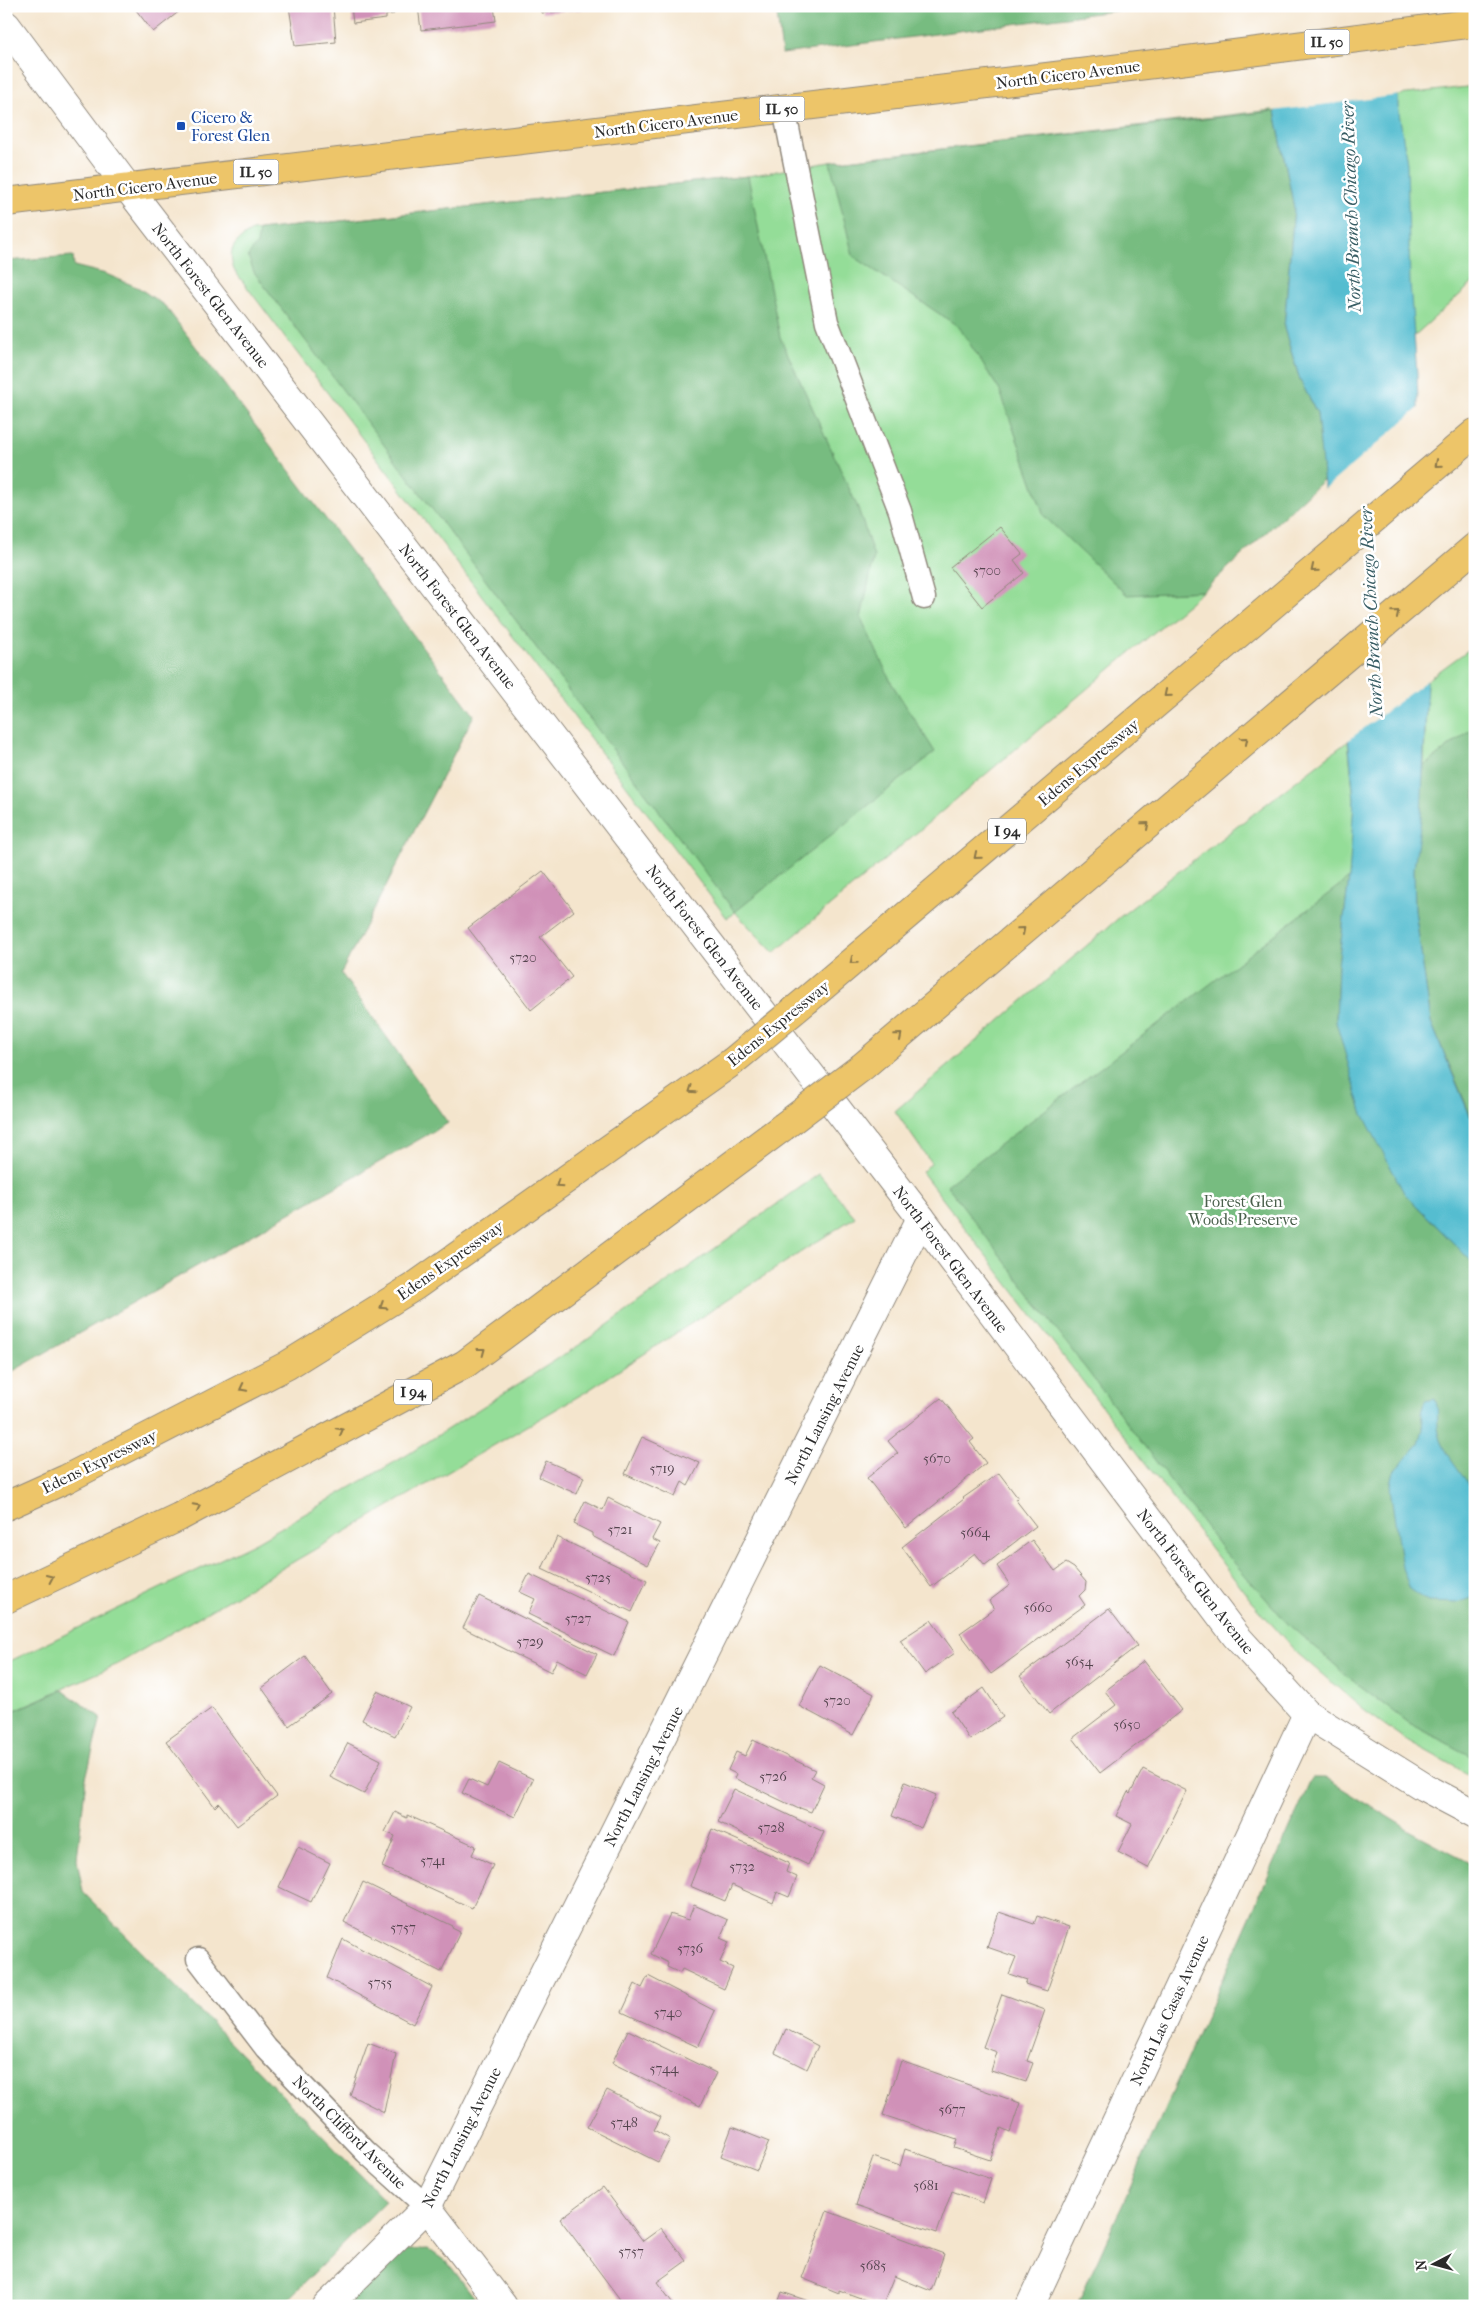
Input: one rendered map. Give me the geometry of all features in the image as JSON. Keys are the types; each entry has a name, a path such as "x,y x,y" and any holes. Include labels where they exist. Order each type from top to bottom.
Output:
{"main road":[{"name":"North Cicero Avenue","path":"6,202 1179,61 1475,22"},
{"name":"Edens Expressway","path":"6,1506 66,1479 302,1356 415,1286 732,1062 1475,433"},
{"name":"I 94","path":"6,1599 179,1517 464,1364 862,1068 1475,547"}],"street":[{"name":"North Forest Glen Avenue","path":"6,25 128,188 921,1218 1236,1636 1307,1714 1424,1787 1475,1814"},
{"name":"North Lansing Avenue","path":"327,2306 427,2208 921,1218"},
{"name":"North Las Casas Avenue","path":"1030,2306 1307,1714"},
{"name":"North Clifford Avenue","path":"427,2208 503,2306"}],"lane":[{"path":"784,109 827,322 900,511 924,598"},
{"name":"North Clifford Avenue","path":"198,1959 266,2048 366,2152 427,2208"}],"green space":[{"path":"776,6 1151,6 782,54"},
{"path":"1475,86 1475,281 1128,594 1203,591 774,953 735,912 727,918 234,270 231,257 237,243 252,231 748,176 830,162"},
{"path":"1275,111 1294,208 1284,328 1300,380 1317,413 1324,479 1203,591 1127,595 1044,516 1000,391 959,327 853,256 830,162"},
{"path":"748,176 780,337 858,508 874,557 861,618 892,684 935,752 735,912 254,272 248,256 257,244 259,230"},
{"path":"73,256 74,266 106,274 139,288 165,306 474,715 341,973 448,1123 6,1375 6,261"},
{"path":"1475,645 1475,726 1424,766 1427,680"},
{"path":"1475,726 1475,1120 1471,1116 1431,1022 1415,910 1414,869 1424,766"},
{"name":"Forest Glen Woods Preserve","path":"1475,728 1475,1778 1403,1738 1365,1711 1296,1652 1249,1598 922,1172 931,1163 895,1111 1121,916 1348,741 1354,799 1353,825"},
{"name":"Forest Glen Woods Preserve","path":"1349,878 1338,965 1336,1022 1404,1193 1475,1265 1475,1758 1409,1723 1350,1678 1289,1625 1222,1549 947,1185"},
{"path":"819,1174 855,1217 584,1393 116,1665 6,1714 6,1663 256,1542 407,1455 584,1342"},
{"path":"62,1690 101,1717 86,1778 77,1859 83,1892 386,2201 281,2306 6,2306 6,1714"},
{"path":"1312,1778 1325,1778 1411,1831 1475,1865 1475,2306 1077,2306"},
{"path":"428,2249 448,2263 481,2306 340,2306 395,2251"}],"water":[{"name":"North Branch Chicago River","path":"1398,6 1398,106 1407,163 1410,283 1417,374 1427,680 1421,819 1414,869 1415,910 1431,1022 1470,1116 1475,1120 1475,1265 1404,1193 1362,1112 1336,1022 1338,965 1349,878 1354,799 1317,413 1300,380 1284,328 1294,208 1275,111"},
{"path":"1435,1399 1441,1440 1469,1486 1475,1511 1475,1597 1457,1603 1429,1602 1410,1589 1402,1568 1390,1489 1394,1471 1419,1444 1423,1429 1421,1412 1425,1401"}],"pier":[{"path":"1262,6 1401,6 1401,95 1273,111"},
{"path":"1420,407 1430,678 1346,742 1323,490"}],"building":[{"path":"133,6 186,6 153,32"},
{"path":"289,6 333,6 336,42 295,46"},
{"path":"351,6 393,6 394,14 386,15 386,19 353,23"},
{"path":"418,6 494,6 496,21 421,30"},
{"path":"541,6 594,6 594,8 542,13"},
{"path":"1000,527 1022,554 1014,560 1024,573 982,607 950,567"},
{"path":"543,871 574,911 540,937 572,977 531,1010 468,928"},
{"path":"941,1398 974,1439 970,1442 986,1463 906,1528 867,1478 898,1453 888,1441"},
{"path":"642,1437 700,1463 688,1486 682,1482 675,1497 625,1474"},
{"path":"546,1461 584,1477 577,1494 539,1477"},
{"path":"999,1473 1018,1498 1015,1499 1036,1526 985,1565 975,1553 931,1587 902,1547 963,1498"},
{"path":"608,1498 660,1524 652,1539 660,1543 648,1565 592,1536 592,1533 574,1524 585,1501 603,1510"},
{"path":"557,1537 647,1580 632,1612 542,1569"},
{"path":"1032,1540 1055,1571 1066,1563 1074,1568 1086,1582 1085,1590 1079,1596 1085,1605 991,1674 960,1633 994,1609 989,1601 1010,1585 997,1566"},
{"path":"529,1574 629,1622 614,1656 528,1614 535,1599 520,1592"},
{"path":"479,1596 597,1654 587,1674 557,1659 551,1672 463,1628"},
{"path":"1109,1609 1137,1646 1049,1714 1020,1676"},
{"path":"931,1620 955,1653 925,1674 900,1640"},
{"path":"305,1656 332,1694 289,1726 262,1688"},
{"path":"1144,1661 1182,1710 1100,1773 1073,1738 1116,1705 1105,1691"},
{"path":"820,1665 874,1694 853,1735 799,1706"},
{"path":"984,1688 1003,1717 970,1740 951,1712"},
{"path":"377,1691 410,1707 395,1736 362,1720"},
{"path":"212,1708 277,1796 237,1826 219,1803 215,1807 166,1741"},
{"path":"753,1740 815,1770 811,1777 824,1784 811,1812 799,1809 734,1778 736,1774 728,1770 736,1752 745,1756"},
{"path":"348,1743 381,1760 364,1794 330,1777"},
{"path":"499,1763 533,1779 515,1817 462,1793 469,1779 487,1787"},
{"path":"1143,1769 1187,1791 1148,1868 1118,1852 1132,1824 1116,1816 1128,1792 1130,1794"},
{"path":"905,1782 936,1795 921,1828 892,1816"},
{"path":"734,1789 824,1832 808,1865 718,1822"},
{"path":"395,1812 407,1818 407,1815 476,1846 472,1855 493,1865 472,1908 382,1867 395,1836 385,1832"},
{"path":"712,1829 789,1863 786,1872 797,1877 789,1897 777,1892 773,1903 732,1885 725,1901 690,1886"},
{"path":"298,1847 330,1863 311,1902 279,1887"},
{"path":"363,1882 453,1926 452,1928 460,1932 441,1972 344,1922"},
{"path":"694,1905 728,1920 720,1938 729,1942 720,1962 733,1968 724,1989 682,1969 680,1973 667,1967 668,1963 651,1954 670,1914 688,1920"},
{"path":"999,1912 1034,1924 1037,1916 1069,1927 1047,1991 1025,1984 1027,1980 1009,1974 1016,1957 987,1947"},
{"path":"343,1939 432,1987 413,2024 327,1978"},
{"path":"648,1976 715,2011 698,2047 622,2012 635,1984 642,1988"},
{"path":"1002,1994 1045,2010 1027,2061 1033,2063 1026,2082 991,2071 997,2052 983,2047"},
{"path":"786,2029 818,2046 807,2069 775,2053"},
{"path":"628,2030 716,2073 700,2106 612,2063"},
{"path":"368,2043 396,2054 384,2112 350,2095"},
{"path":"901,2061 1020,2103 1010,2132 1001,2128 990,2160 954,2148 957,2140 883,2115"},
{"path":"607,2090 661,2117 654,2130 670,2139 658,2162 587,2127"},
{"path":"732,2127 769,2142 757,2170 721,2156"},
{"path":"905,2149 991,2179 983,2203 952,2191 937,2233 856,2205 873,2157 900,2166"},
{"path":"603,2187 643,2241 661,2228 686,2261 657,2282 675,2306 617,2306 622,2302 560,2219"},
{"path":"827,2211 944,2254 931,2291 894,2276 882,2306 839,2290 839,2293 802,2278"},
{"path":"782,2292 820,2305 820,2306 777,2306"}],"place":[{"name":"Cicero & Forest Glen","path":"181,126"}]}
